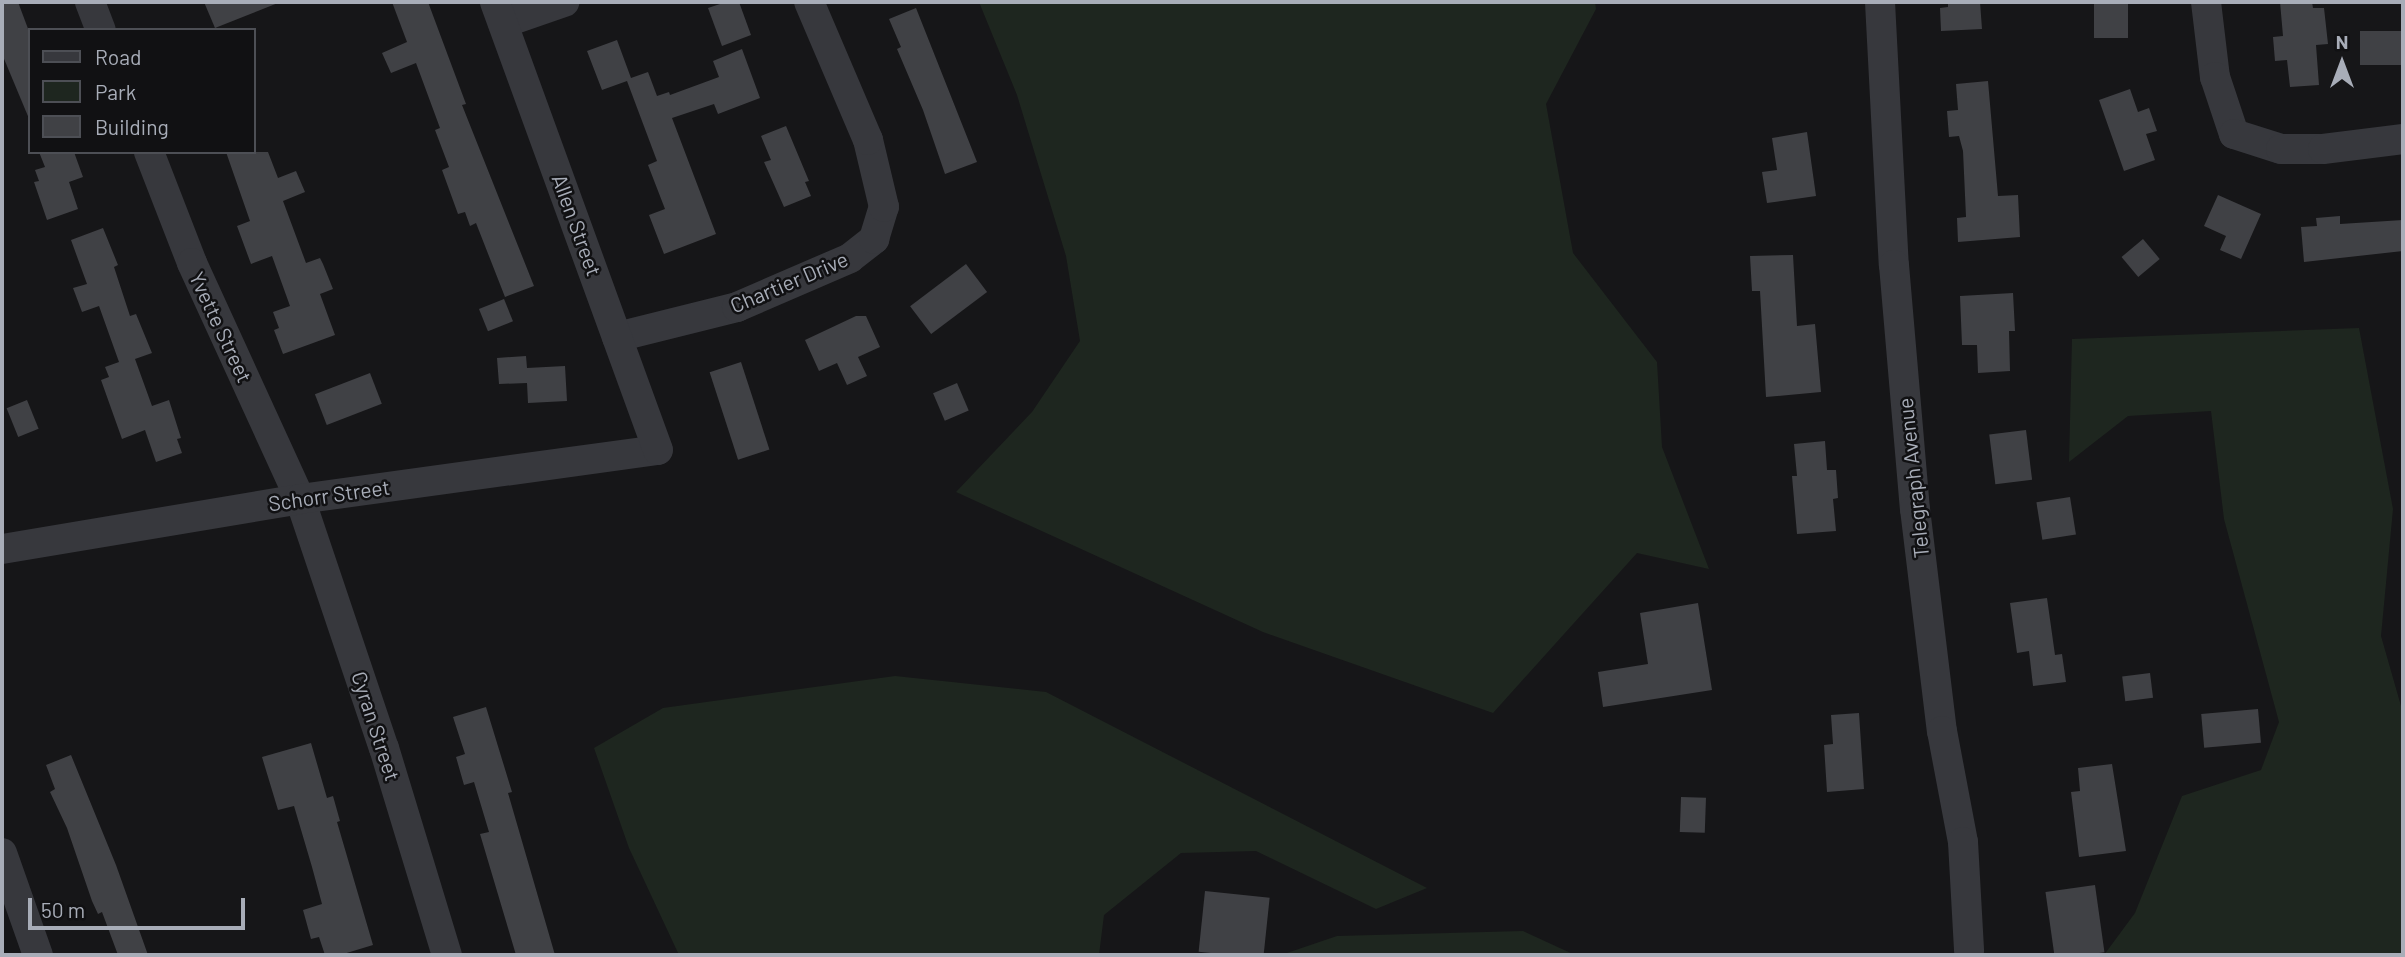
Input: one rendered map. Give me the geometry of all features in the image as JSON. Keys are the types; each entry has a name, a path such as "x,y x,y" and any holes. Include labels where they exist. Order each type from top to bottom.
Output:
{"street":[{"path":"90,2 100,28"},
{"path":"499,12 564,2"},
{"name":"Chartier Drive","path":"617,337 737,307 849,258 874,239 884,207 868,140 809,2"},
{"name":"Telegraph Avenue","path":"1880,2 1894,265 1915,509 1942,731 1963,842 1969,951"},
{"path":"2206,2 2215,76 2234,134 2281,149 2323,149 2403,139"},
{"name":"Allen Street","path":"499,12 658,450"},
{"name":"Yvette Street","path":"150,154 192,263 300,499"},
{"name":"Schorr Street","path":"2,549 300,499 658,450"},
{"name":"Cyran Street","path":"300,499 384,748 447,955"},
{"path":"2,853 38,955"}],"green space":[{"path":"979,2 1595,2 1596,9 1546,104 1573,253 1657,362 1662,447 1709,569 1637,553 1493,713 1263,632 956,492 1032,412 1080,341 1066,256 1017,95"},
{"path":"2359,328 2393,509 2381,636 2401,706 2403,731 2403,955 2104,955 2135,913 2182,796 2261,770 2279,722 2224,519 2211,411 2128,416 2069,462 2072,339"},
{"path":"895,676 1046,692 1427,888 1376,909 1256,851 1181,853 1104,915 1099,955 679,955 629,848 594,748 663,708"},
{"path":"1523,931 1575,955 1281,955 1337,936"}],"building":[{"path":"2,2 18,2 28,29 28,116 2,54"},
{"path":"204,2 278,2 278,3 215,28"},
{"path":"392,2 428,2 466,104 462,105 534,286 505,297 476,223 470,226 465,212 458,214 442,170 449,167 435,130 440,128 416,63 391,73 382,53 407,42"},
{"path":"726,2 739,2 751,35 722,46 708,8"},
{"path":"1948,2 1980,2 1982,29 1941,31 1940,8 1948,7"},
{"path":"2094,2 2128,2 2128,38 2094,38"},
{"path":"2280,2 2312,2 2313,8 2324,8 2328,44 2316,45 2319,85 2290,87 2287,60 2275,61 2273,37 2283,36"},
{"path":"916,8 977,162 945,174 923,110 897,49 901,47 889,19"},
{"path":"2360,31 2403,31 2403,65 2360,65"},
{"path":"617,40 631,78 648,72 657,96 669,92 670,95 719,77 713,61 742,49 760,98 718,114 714,104 672,118 716,234 664,254 649,215 665,209 648,165 657,161 627,81 602,90 587,51"},
{"path":"1988,81 1998,196 2018,195 2020,237 1958,242 1957,218 1966,217 1963,151 1959,136 1949,137 1947,111 1958,110 1956,84"},
{"path":"2130,89 2138,112 2149,108 2157,131 2146,134 2155,160 2124,171 2099,100"},
{"path":"786,126 809,181 805,182 811,196 784,207 764,162 771,160 761,136"},
{"path":"1807,132 1816,196 1767,203 1762,172 1777,170 1772,138"},
{"path":"268,152 278,178 296,171 305,192 283,201 306,263 320,258 333,289 320,294 335,335 283,354 274,330 279,328 273,312 290,306 272,256 251,264 237,226 250,221 227,154"},
{"path":"40,154 75,154 83,177 69,182 78,209 47,220 34,182 39,181 35,170 45,167"},
{"path":"2218,195 2261,214 2241,259 2220,250 2226,236 2204,226"},
{"path":"2340,216 2340,224 2403,220 2403,251 2304,262 2301,227 2317,226 2316,218"},
{"path":"103,228 118,265 114,267 130,316 136,314 152,353 135,359 152,406 169,400 181,438 177,439 182,453 156,462 145,430 122,439 101,380 109,377 105,367 119,362 99,306 82,312 73,288 87,284 71,240"},
{"path":"2143,239 2160,259 2138,277 2122,257"},
{"path":"1793,255 1797,326 1815,324 1821,392 1766,397 1760,291 1752,291 1750,256"},
{"path":"966,264 987,292 931,334 910,306"},
{"path":"2013,293 2015,331 2009,331 2010,371 1978,373 1977,345 1962,345 1960,296"},
{"path":"504,299 513,321 488,331 479,309"},
{"path":"856,316 866,316 880,347 858,357 867,376 847,385 837,363 819,371 805,340"},
{"path":"526,356 527,368 565,366 567,401 528,403 527,383 499,384 497,358"},
{"path":"741,362 769,449 738,460 710,372"},
{"path":"370,373 382,404 327,425 315,394"},
{"path":"957,383 969,411 945,421 933,393"},
{"path":"27,400 39,429 18,437 7,408"},
{"path":"2026,430 2032,480 1995,484 1989,435"},
{"path":"1825,441 1827,470 1836,470 1838,498 1833,499 1836,531 1797,534 1792,476 1797,476 1794,444"},
{"path":"2070,497 2076,535 2042,540 2036,502"},
{"path":"2047,598 2055,655 2062,654 2066,682 2033,686 2029,651 2017,653 2010,603"},
{"path":"1698,603 1712,690 1603,707 1598,672 1648,664 1640,613"},
{"path":"2150,673 2153,698 2125,701 2122,676"},
{"path":"486,707 512,792 508,793 555,955 516,955 480,834 489,832 474,782 464,785 456,757 465,754 453,717"},
{"path":"2258,709 2261,743 2204,748 2201,714"},
{"path":"1859,713 1864,789 1827,792 1824,745 1833,744 1831,715"},
{"path":"311,743 327,798 333,796 340,821 337,822 373,945 340,955 325,955 319,937 311,939 303,910 322,904 294,806 278,810 262,757"},
{"path":"71,755 116,865 148,955 118,955 102,912 98,914 92,901 67,828 50,792 55,789 46,765"},
{"path":"2112,764 2126,851 2079,857 2071,792 2080,791 2078,768"},
{"path":"1681,797 1706,798 1705,833 1680,832"},
{"path":"2095,885 2104,952 2054,955 2045,892"},
{"path":"1205,891 1270,898 1264,955 1199,952"}]}
